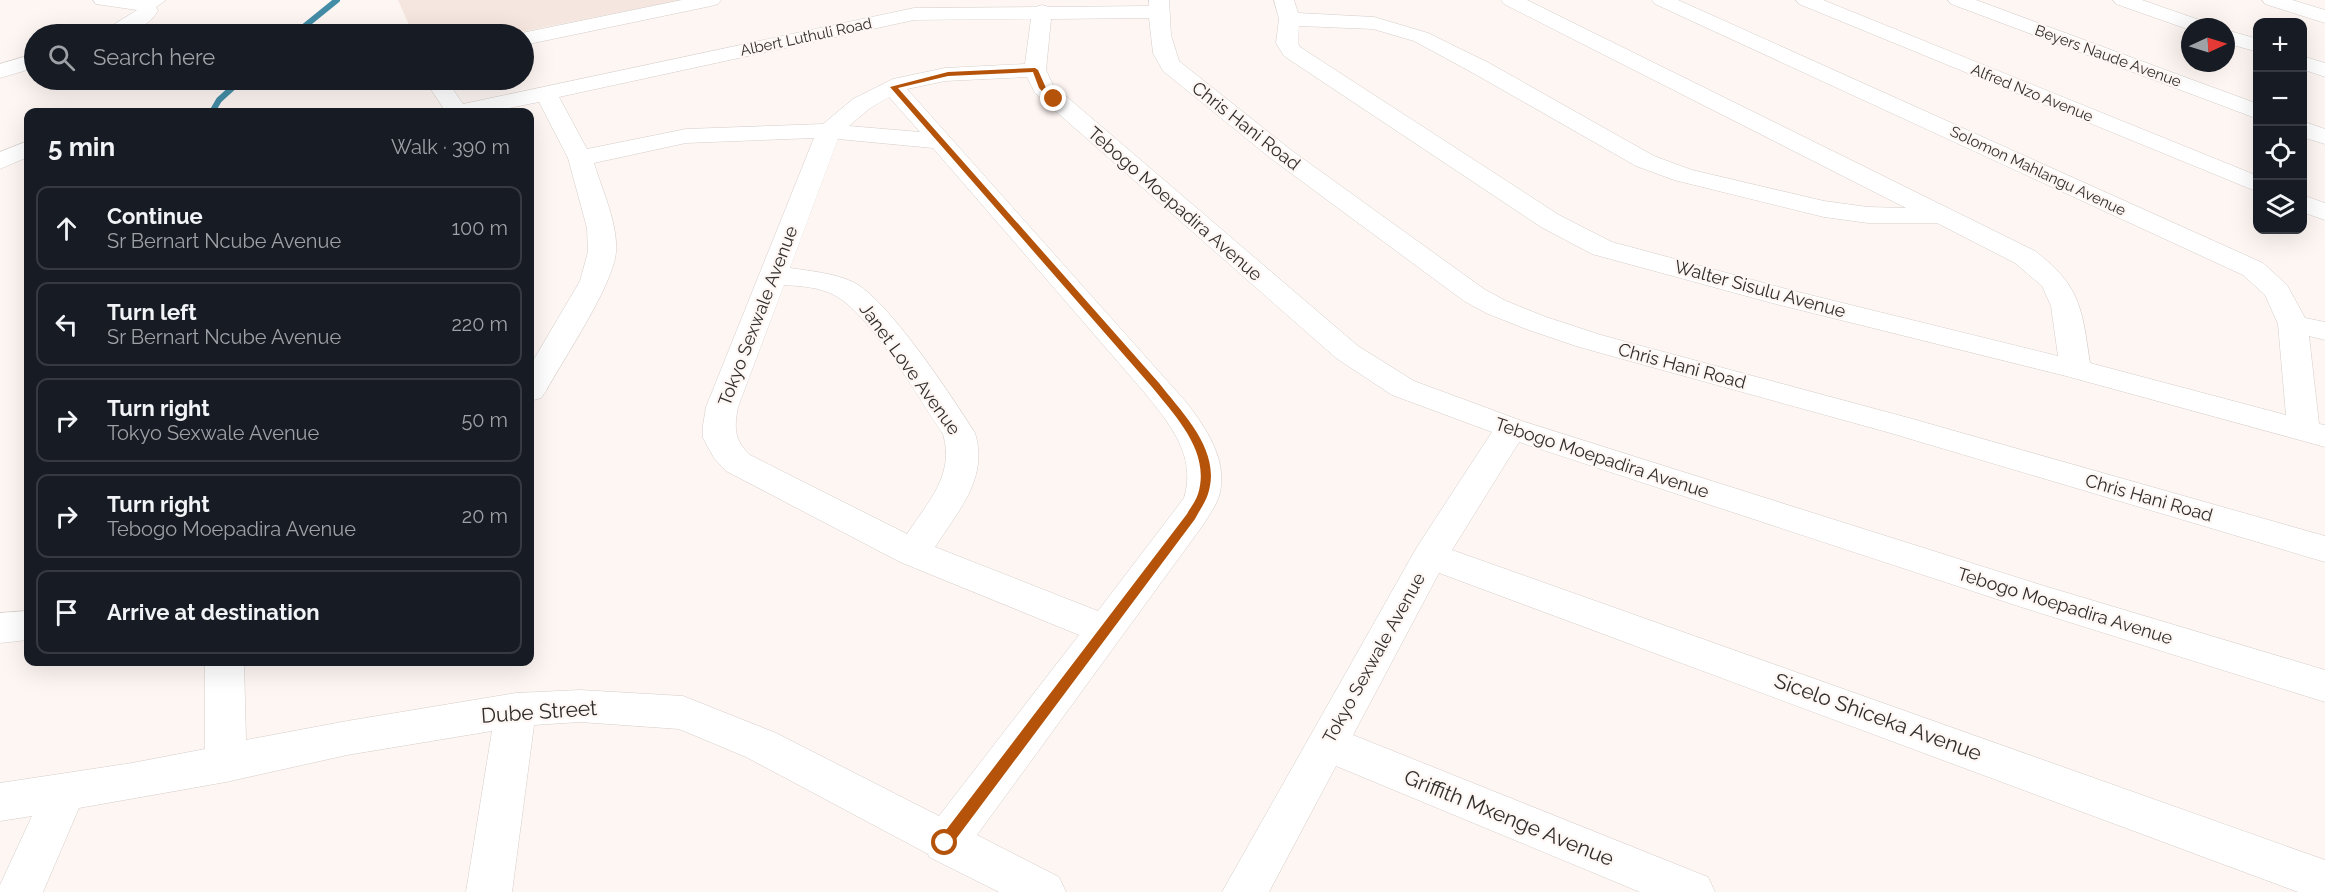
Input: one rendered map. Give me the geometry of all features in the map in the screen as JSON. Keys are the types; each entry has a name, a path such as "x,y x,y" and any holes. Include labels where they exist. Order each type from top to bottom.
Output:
{"street":[{"path":"103,0 151,3 148,10 131,24"},
{"path":"534,37 711,0"},
{"path":"1510,0 2025,257 2054,280 2065,296 2075,369"},
{"name":"Solomon Mahlangu Avenue","path":"1662,0 2237,261 2265,278 2277,291 2293,324 2314,434"},
{"name":"Alfred Nzo Avenue","path":"1806,0 2253,183"},
{"name":"Beyers Naude Avenue","path":"1958,0 2253,110"},
{"path":"2123,0 2181,20"},
{"path":"2272,0 2325,17"},
{"name":"Albert Luthuli Road","path":"478,108 916,7 1042,11 1159,6"},
{"name":"Chris Hani Road","path":"1159,6 1165,58 1171,66 1282,155 1474,294 1496,307 1590,341 1909,429 2325,549"},
{"path":"1286,10 1374,23 1421,37 1481,68 1645,161 1683,175 1824,209 1868,215 1944,216"},
{"name":"Walter Sisulu Avenue","path":"1286,10 1287,43 1292,51 1306,62 1550,221 1590,244 1782,297 2075,369 2314,434"},
{"path":"1035,70 1042,11"},
{"path":"2235,39 2253,44"},
{"path":"0,56 24,60"},
{"path":"0,71 24,64"},
{"path":"2307,64 2325,70"},
{"name":"Tokyo Sexwale Avenue","path":"1035,70 948,74 893,87 862,103 829,131 722,407 718,423 722,448 738,463 770,481 913,553 1105,630"},
{"name":"Tebogo Moepadira Avenue","path":"1035,70 1043,88 1054,99 1347,352 1403,388 1511,428 2034,597 2325,686"},
{"path":"893,87 1155,385 1200,446 1205,465 1203,494 1191,516 945,843"},
{"path":"442,90 455,108"},
{"path":"534,380 594,281 602,252 600,228 580,158 546,94"},
{"path":"2307,130 2325,137"},
{"path":"580,158 686,136 829,131 940,141"},
{"path":"0,143 24,146"},
{"path":"0,162 24,149"},
{"path":"2307,205 2325,212"},
{"name":"Janet Love Avenue","path":"773,275 825,283 846,289 859,298 878,320 959,433 964,450 959,482 913,553"},
{"path":"2293,324 2325,331"},
{"name":"Tokyo Sexwale Avenue","path":"1245,892 1430,556 1511,428"},
{"name":"Sicelo Shiceka Avenue","path":"1430,556 2325,881"},
{"path":"0,628 24,626"},
{"path":"224,666 226,764"},
{"name":"Dube Street","path":"0,802 226,764 347,738 516,710 580,706 682,713 761,745 945,843 1043,892"},
{"path":"489,892 516,710"},
{"name":"Griffith Mxenge Avenue","path":"1326,743 1692,892"},
{"path":"20,892 65,791"}],"shaded area":[{"path":"398,0 682,0 534,29 534,24 409,24"}],"waterway":[{"path":"307,24 337,0"},
{"path":"214,108 230,90"}],"route":[{"path":"945,843 1191,516 1203,494 1205,465 1200,446 1182,419 1155,385 893,87 948,74 1035,70 1038,81 1054,99"}]}
